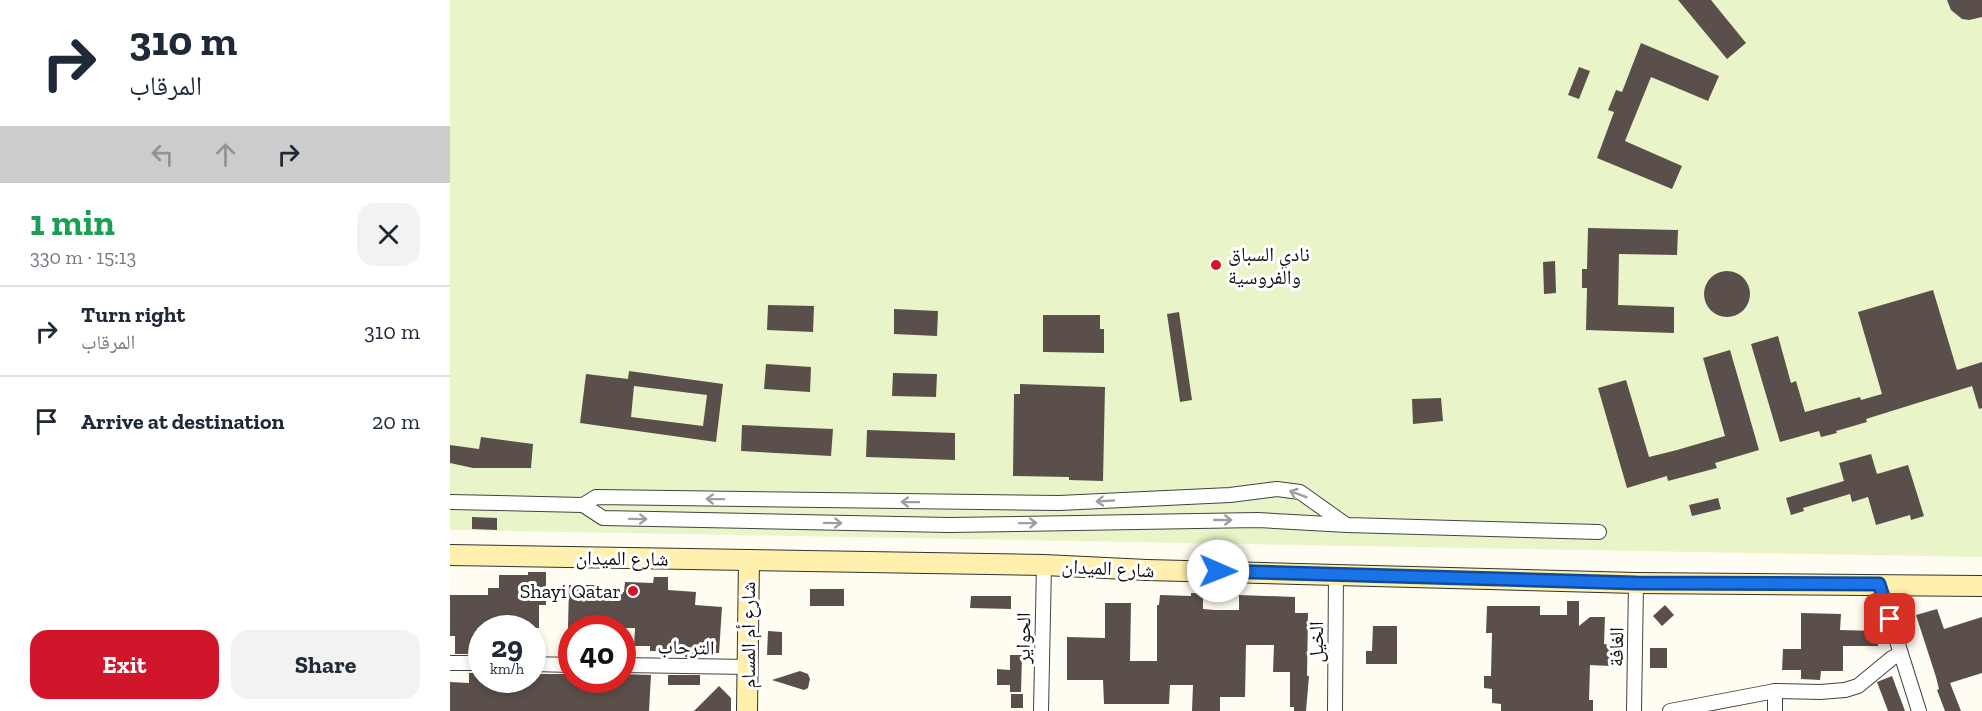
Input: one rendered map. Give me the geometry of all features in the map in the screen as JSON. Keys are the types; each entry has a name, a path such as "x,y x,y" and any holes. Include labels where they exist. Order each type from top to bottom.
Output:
{"street":[{"path":"584,505 596,497 1059,503 1209,496 1277,489 1300,492 1347,525"},
{"path":"450,502 584,505 603,518 949,525 1229,520 1599,532"},
{"name":"شارع الميدان","path":"450,555 1044,565 1146,570 1636,583 1982,586"},
{"name":"شارع أم المسام","path":"747,711 748,560"},
{"name":"الحواير","path":"1041,711 1044,565"},
{"name":"الخيل","path":"1335,711 1336,574"},
{"name":"الغافة","path":"1634,711 1636,583"},
{"path":"1879,584 1919,711"},
{"path":"1670,711 1775,691 1845,690 1858,686 1892,658 1901,654"},
{"path":"450,663 468,663"},
{"name":"الترحاب","path":"636,665 749,667"},
{"path":"1775,691 1775,711"}],"green space":[{"name":"نادي السباق والفروسية","path":"450,0 1982,0 1982,557 450,530"}],"building":[{"path":"1678,0 1711,0 1746,43 1727,59"},
{"path":"1947,0 1982,0 1982,17 1962,19 1951,10"},
{"path":"1641,43 1719,76 1708,101 1651,77 1625,141 1682,166 1672,189 1597,158 1614,112 1608,110 1616,90 1622,92"},
{"path":"1579,67 1590,71 1579,99 1568,95"},
{"path":"1588,228 1678,230 1677,255 1619,254 1618,305 1674,307 1674,333 1586,330 1587,288 1582,288 1582,269 1587,269"},
{"path":"1555,261 1556,293 1544,294 1543,262"},
{"path":"1727,271 1743,278 1750,294 1743,310 1727,317 1711,310 1704,294 1711,278"},
{"path":"1933,290 1957,370 1982,362 1982,408 1979,409 1972,386 1866,419 1867,422 1836,431 1837,433 1821,437 1819,431 1780,442 1751,344 1778,336 1791,383 1796,381 1805,412 1860,397 1861,400 1882,394 1858,312"},
{"path":"768,305 814,306 813,332 767,330"},
{"path":"894,309 938,311 937,336 894,334"},
{"path":"1179,312 1192,400 1180,402 1167,314"},
{"path":"1043,315 1100,315 1100,329 1104,329 1104,353 1043,352"},
{"path":"1730,350 1759,450 1715,463 1717,468 1668,481 1667,476 1627,488 1598,388 1626,380 1649,457 1677,450 1725,436 1703,358"},
{"path":"766,364 811,367 810,392 764,389"},
{"path":"629,371 723,384 716,442 580,423 586,374 628,379","holes":["634,386 707,395 703,426 631,417"]},
{"path":"893,373 937,374 936,397 892,396"},
{"path":"1020,384 1105,387 1103,481 1069,480 1069,477 1013,476 1014,394 1020,394"},
{"path":"1441,398 1443,421 1413,424 1412,399"},
{"path":"742,425 833,429 831,456 741,451"},
{"path":"867,430 955,433 955,460 866,457"},
{"path":"481,437 533,444 531,468 473,468 450,463 450,445 479,449"},
{"path":"1871,454 1877,474 1908,465 1924,516 1911,520 1910,515 1876,525 1868,497 1852,502 1850,494 1803,508 1804,511 1791,515 1786,498 1844,481 1839,463"},
{"path":"1718,498 1721,509 1692,516 1689,505"},
{"path":"472,517 497,518 497,530 472,529"},
{"path":"528,572 546,572 546,605 539,605 539,615 468,615 468,654 455,654 455,636 450,636 450,595 488,595 488,588 499,588 499,575 528,575"},
{"path":"654,577 668,577 668,590 696,592 695,605 722,607 719,653 702,653 700,657 685,657 685,652 650,651 650,646 636,646 636,615 568,615 569,585 601,585 601,592 624,592 625,582 653,583"},
{"path":"810,589 844,589 844,606 810,606"},
{"path":"1191,593 1203,593 1203,609 1215,610 1239,610 1239,595 1295,597 1295,613 1308,613 1307,676 1309,676 1306,711 1294,711 1294,707 1290,707 1290,672 1273,672 1274,645 1246,645 1245,697 1220,697 1220,711 1192,711 1193,685 1170,685 1169,704 1104,704 1103,680 1067,680 1067,637 1105,638 1105,603 1131,603 1130,661 1157,661 1157,605 1159,605 1160,595 1191,596"},
{"path":"971,596 1011,596 1011,609 970,608"},
{"path":"1567,601 1579,601 1579,626 1590,617 1605,617 1604,644 1610,645 1610,666 1590,665 1589,700 1593,700 1593,711 1501,711 1501,704 1492,703 1492,689 1484,688 1484,676 1491,676 1492,633 1486,633 1487,606 1540,606 1540,615 1567,615"},
{"path":"1665,605 1674,615 1662,626 1653,616"},
{"path":"1937,609 1944,629 1982,617 1982,673 1950,683 1961,711 1945,711 1916,615"},
{"path":"1801,613 1841,614 1840,630 1878,631 1878,646 1843,646 1843,671 1821,671 1820,680 1801,679 1801,670 1782,670 1783,649 1801,649"},
{"path":"1373,626 1397,626 1397,664 1366,664 1366,651 1372,651"},
{"path":"768,631 782,632 782,655 767,655"},
{"path":"1650,648 1667,648 1667,668 1650,668"},
{"path":"1010,655 1022,655 1021,692 1010,692 1010,685 997,685 997,669 1010,670"},
{"path":"800,671 808,674 810,679 808,688 804,690 772,680"},
{"path":"546,674 558,674 558,693 636,693 636,674 651,675 649,711 450,711 450,682 468,683 468,693 546,693"},
{"path":"668,675 700,675 700,685 668,685"},
{"path":"1892,676 1905,711 1888,711 1877,682"},
{"path":"719,686 731,698 731,711 694,711"},
{"path":"1011,694 1023,694 1023,708 1011,708"}],"place":[{"name":"نادي السباق والفروسية","path":"1216,265"},
{"name":"Shayi Qatar","path":"633,591"}],"route":[{"path":"1218,571 1636,583 1879,584 1890,619"}]}
